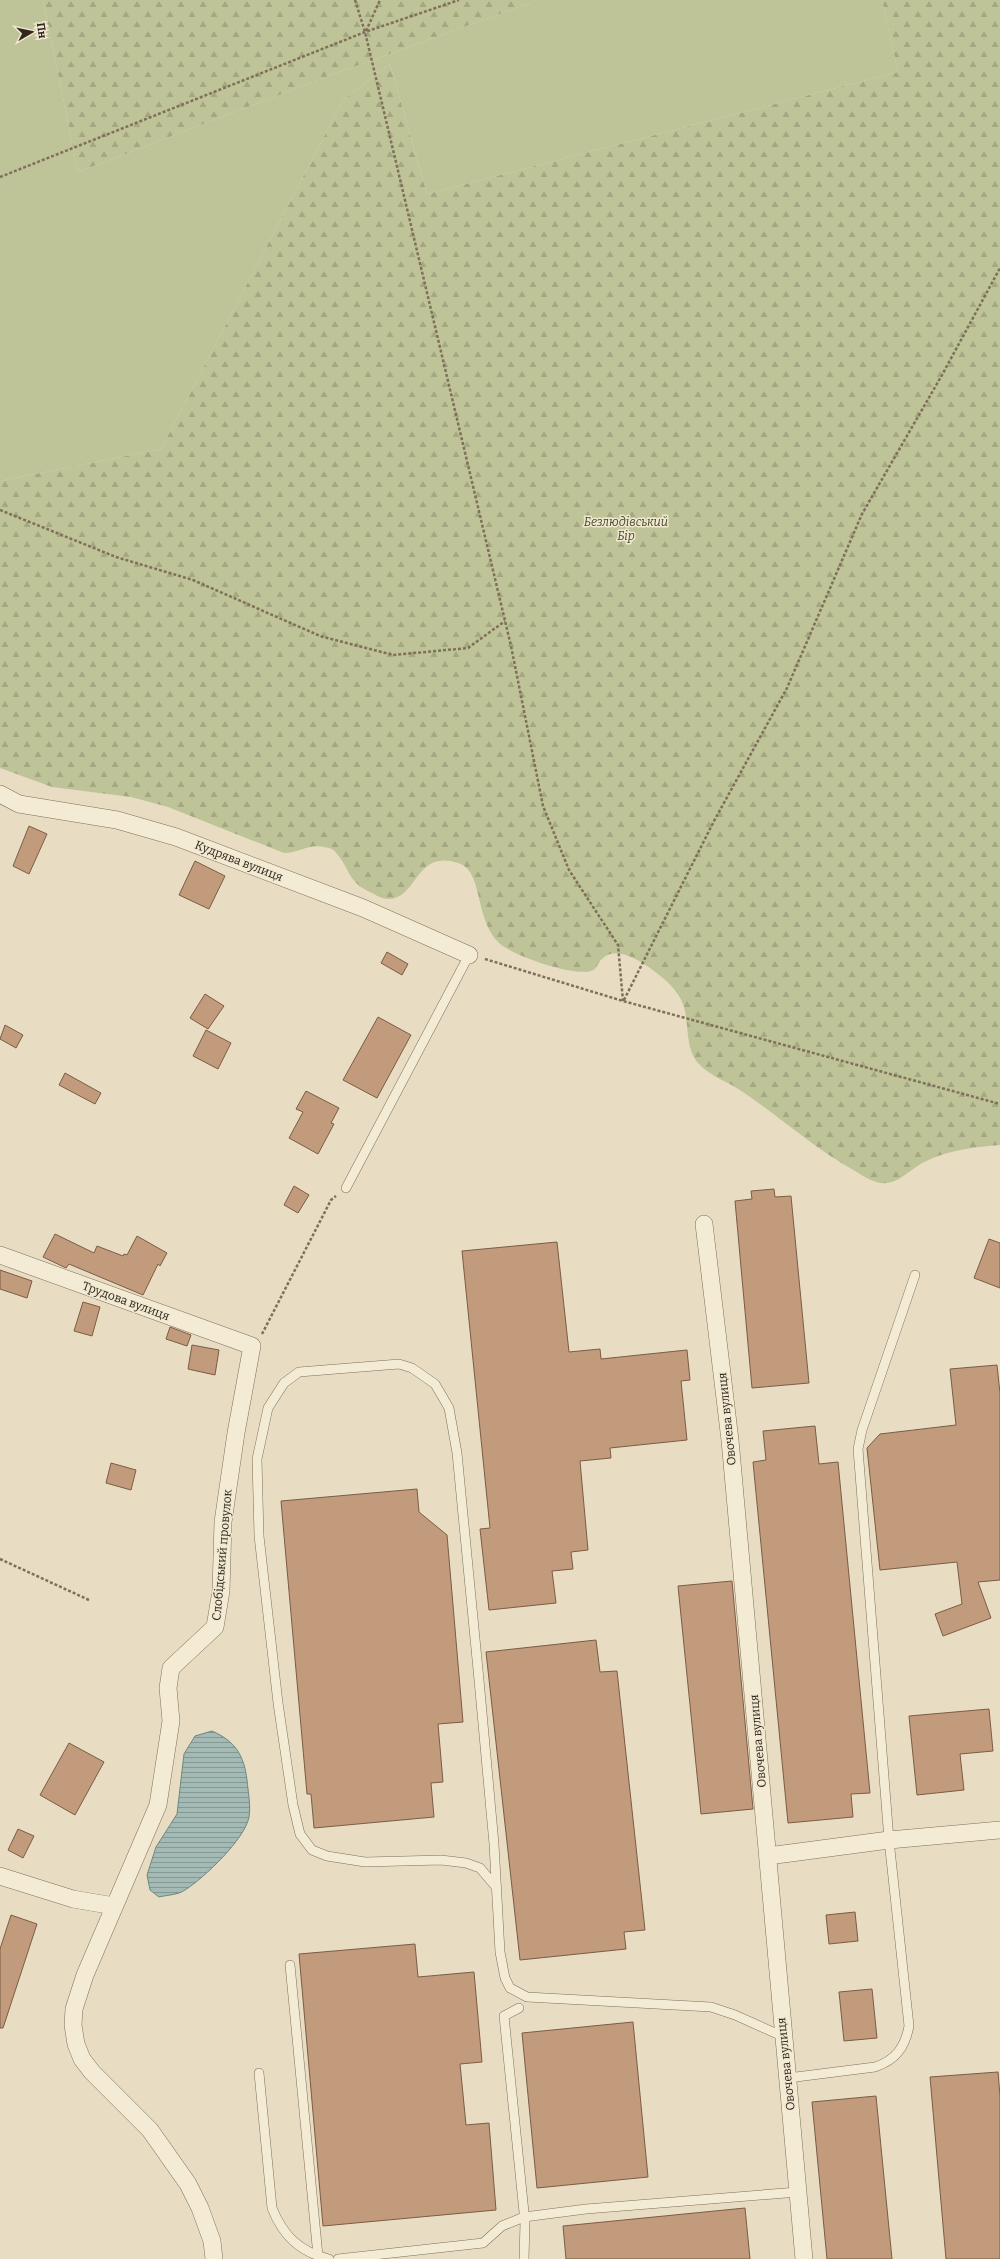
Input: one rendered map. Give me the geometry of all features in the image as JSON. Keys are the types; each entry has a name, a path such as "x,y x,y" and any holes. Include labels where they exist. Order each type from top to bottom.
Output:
{"street":[{"name":"Кудрява вулиця","path":"0,794 19,804 117,820 176,836 363,908 469,955"},
{"name":"Овочева вулиця","path":"704,1224 730,1440 804,2259"},
{"name":"Трудова вулиця","path":"0,1255 252,1346"},
{"name":"Слобідський провулок","path":"214,2259 212,2241 200,2208 188,2184 150,2130 92,2072 82,2058 76,2044 73,2025 74,2009 85,1975 158,1805 171,1721 168,1688 171,1668 215,1627 221,1591 223,1522 236,1433 252,1346"},
{"path":"768,1856 889,1840 1000,1830"},
{"path":"0,1876 73,1899 114,1906"}],"lane":[{"path":"346,1188 469,955"},
{"path":"788,2078 875,2067 895,2057 902,2048 907,2037 909,2026 889,1840 858,1449 862,1430 915,1275"},
{"path":"497,1888 480,1868 466,1862 441,1860 365,1862 327,1856 312,1850 300,1834 293,1805 277,1696 259,1536 257,1459 268,1408 284,1383 299,1372 399,1364 412,1368 430,1379 443,1396 449,1408 458,1468 497,1888 500,1952 505,1978 510,1988 527,1997 711,2007 735,2015 784,2037"},
{"path":"290,1965 318,2256"},
{"path":"519,2008 504,2016 524,2217 524,2259"},
{"path":"259,2073 272,2208 278,2224 288,2237 301,2248 318,2256 329,2259"},
{"path":"338,2259 483,2243 502,2226 524,2217 586,2209 798,2192"}],"path":[{"path":"355,0 365,32 505,621 543,806 569,870 618,945 624,1001"},
{"path":"365,32 380,0"},
{"path":"0,177 365,32 460,0"},
{"path":"624,1001 714,821 787,688 862,514 942,375 1000,268"},
{"path":"0,510 116,557 193,580 320,636 394,655 468,648 505,621"},
{"path":"469,955 624,1001 1000,1104"},
{"path":"252,1346 265,1331 330,1200 346,1188"},
{"path":"0,1559 89,1600"}],"green space":[{"path":"0,0 43,0 78,172 334,74 538,0 882,0 898,72 427,194 390,64 343,100 161,449 0,481"},
{"path":"43,0 538,0 334,74 78,172"},
{"name":"Безлюдівський Бір","path":"882,0 1000,0 1000,1145 979,1147 938,1156 919,1165 896,1180 886,1183 870,1180 840,1162 743,1092 703,1068 698,1063 691,1049 685,1011 680,998 669,984 650,968 627,955 614,953 602,959 596,968 591,971 572,971 560,969 535,961 506,948 495,939 488,927 473,877 467,868 458,863 444,860 433,863 418,875 406,891 399,897 389,899 363,889 357,884 338,855 332,849 317,846 284,853 168,807 131,797 52,787 0,768 0,481 161,449 343,100 390,64 427,194 898,72"}],"water":[{"path":"212,1731 227,1739 241,1756 246,1771 250,1803 249,1817 246,1826 232,1847 202,1877 182,1892 159,1897 150,1890 147,1875 156,1847 177,1814 184,1754 195,1736"}],"building":[{"path":"29,826 47,834 29,874 13,866"},
{"path":"195,861 225,876 209,909 179,895"},
{"path":"387,952 408,964 402,975 381,963"},
{"path":"205,994 224,1006 208,1029 190,1018"},
{"path":"378,1017 411,1035 377,1098 343,1080"},
{"path":"5,1025 23,1035 16,1048 0,1039"},
{"path":"206,1030 231,1043 218,1069 193,1056"},
{"path":"65,1073 101,1093 95,1104 59,1085"},
{"path":"306,1091 339,1108 331,1123 334,1124 318,1154 289,1138 303,1112 296,1109"},
{"path":"294,1186 309,1195 298,1213 284,1205"},
{"path":"774,1189 775,1197 791,1196 809,1383 752,1388 735,1201 752,1199 751,1191"},
{"path":"55,1234 94,1253 97,1246 123,1256 124,1254 127,1255 137,1236 167,1253 160,1266 158,1264 143,1295 69,1264 66,1268 43,1257"},
{"path":"989,1239 1000,1243 1000,1288 974,1278"},
{"path":"557,1242 569,1352 600,1349 601,1359 687,1350 690,1380 681,1381 687,1440 610,1448 611,1458 580,1461 588,1550 571,1552 573,1569 552,1571 556,1603 489,1610 480,1529 490,1528 462,1251"},
{"path":"0,1270 32,1281 27,1298 0,1289"},
{"path":"83,1302 100,1307 92,1336 74,1331"},
{"path":"170,1327 191,1335 187,1346 166,1339"},
{"path":"192,1345 219,1350 215,1375 188,1369"},
{"path":"997,1365 1000,1393 1000,1580 978,1582 991,1618 943,1636 935,1614 962,1604 957,1562 880,1570 867,1448 880,1434 956,1425 950,1369"},
{"path":"815,1426 819,1464 838,1462 870,1793 851,1794 853,1817 788,1823 753,1462 766,1460 763,1431"},
{"path":"111,1463 136,1470 131,1490 106,1483"},
{"path":"417,1489 419,1512 447,1535 463,1722 438,1724 443,1782 431,1783 434,1817 314,1828 311,1794 307,1794 281,1501"},
{"path":"732,1581 753,1809 701,1814 678,1586"},
{"path":"596,1640 600,1672 617,1671 645,1930 624,1932 626,1949 520,1960 486,1652"},
{"path":"989,1709 993,1751 960,1754 964,1790 917,1795 909,1716"},
{"path":"69,1743 104,1762 75,1815 40,1795"},
{"path":"18,1829 34,1836 23,1858 8,1850"},
{"path":"855,1912 858,1941 829,1944 826,1915"},
{"path":"11,1915 37,1924 3,2028 0,2028 0,1949"},
{"path":"415,1944 418,1977 474,1972 482,2062 460,2064 466,2125 489,2123 496,2210 323,2226 299,1954"},
{"path":"872,1989 877,2038 844,2041 839,1992"},
{"path":"633,2022 648,2177 537,2188 522,2033"},
{"path":"998,2072 1000,2096 1000,2259 946,2259 930,2077"},
{"path":"876,2096 892,2259 827,2259 812,2102"},
{"path":"745,2208 750,2259 566,2259 563,2226"}]}
